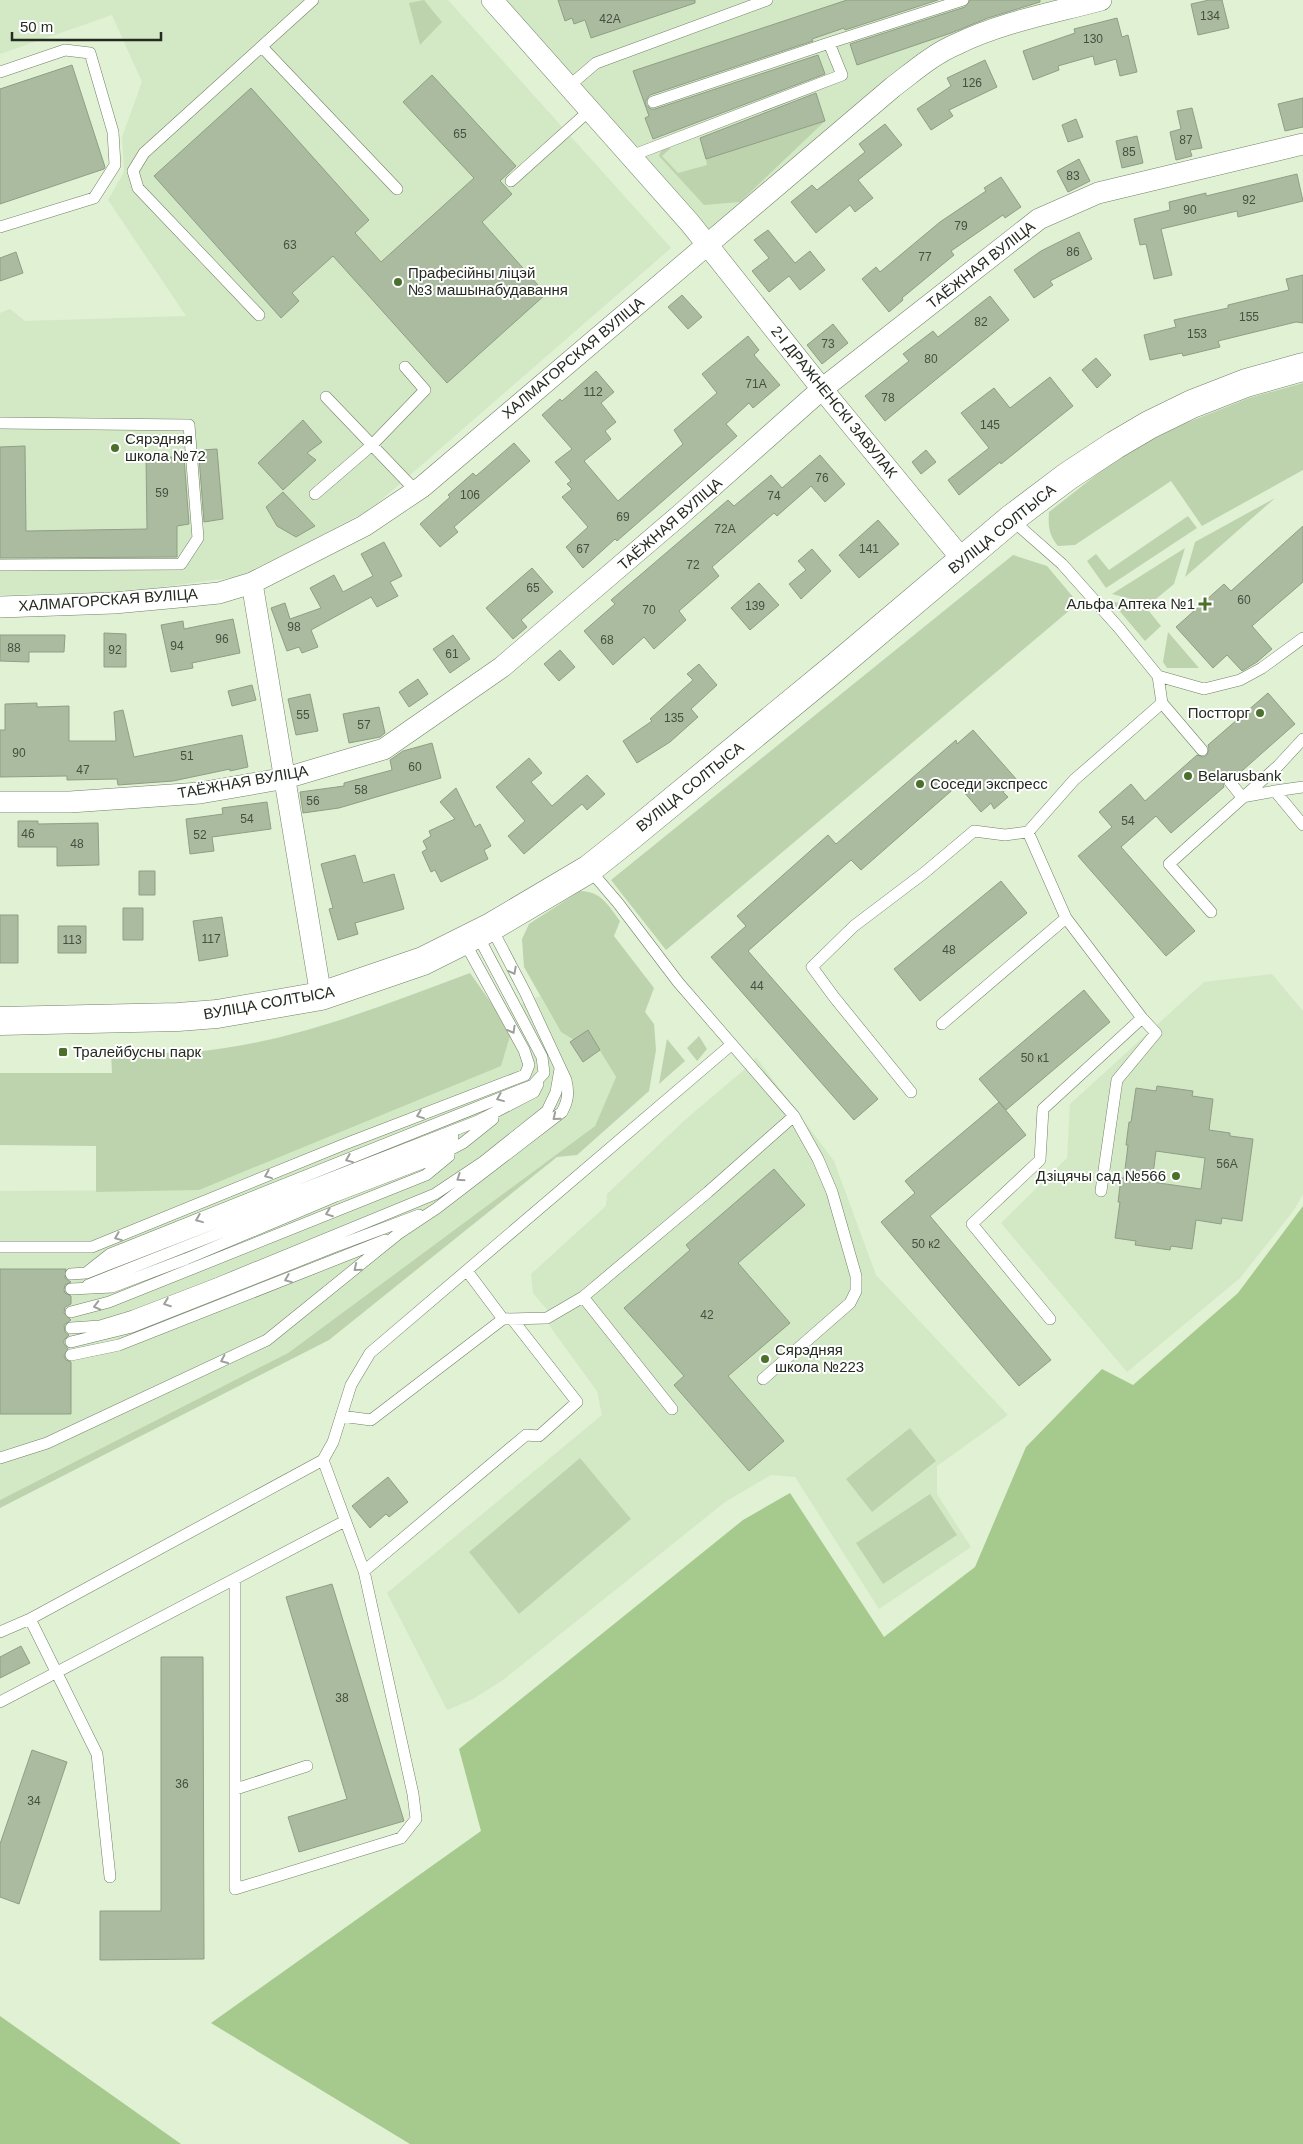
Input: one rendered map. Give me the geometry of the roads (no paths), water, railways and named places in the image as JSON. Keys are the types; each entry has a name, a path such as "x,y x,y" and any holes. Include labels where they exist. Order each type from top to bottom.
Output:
{"main road":[{"name":"ВУЛІЦА СОЛТЫСА","path":"0,1021 178,1018 217,1014 321,996 423,961 477,934 589,869 734,752 962,559 1068,476 1149,425 1192,404 1246,383 1303,367"}],"street":[{"name":"2-І ДРАЖНЕНСКІ ЗАВУЛАК","path":"492,0 708,244 822,389 962,559"},
{"name":"ХАЛМАГОРСКАЯ ВУЛІЦА","path":"0,607 114,603 219,593 252,584 364,526 416,491 892,87 930,59 955,44 987,31 1101,0"},
{"name":"ТАЁЖНАЯ ВУЛІЦА","path":"0,802 70,802 200,792 286,778 384,749 502,667 680,515 822,389 1039,219 1098,194 1303,144"},
{"path":"252,584 321,996"}],"lane":[{"path":"259,315 138,188 133,171 144,153 313,0"},
{"path":"569,86 596,63 767,0"},
{"path":"654,102 963,0"},
{"path":"631,156 842,75 829,43"},
{"path":"262,47 397,189"},
{"path":"0,72 66,50 90,53 113,132 115,165 94,198 0,227"},
{"path":"511,181 590,110"},
{"path":"315,494 372,445 426,390 405,367"},
{"path":"326,397 416,491"},
{"path":"0,423 189,425 198,538 182,564 0,565"},
{"path":"1011,519 1062,564 1119,628 1158,676 1162,703 1202,750"},
{"path":"1158,676 1204,689 1240,680 1262,668 1303,638"},
{"path":"911,1092 834,998 812,967 854,926 924,873 974,831 1005,835 1028,832 1074,780 1162,703"},
{"path":"1211,912 1169,864 1242,796 1278,766 1303,740"},
{"path":"1230,782 1242,796"},
{"path":"1242,796 1303,788"},
{"path":"1275,791 1303,825"},
{"path":"1028,832 1066,918 1142,1018 1156,1032 1117,1080 1101,1191"},
{"path":"589,869 731,1045 751,1064 794,1116 818,1159 832,1192 856,1276 856,1291 850,1302 763,1379"},
{"path":"942,1024 1066,918"},
{"path":"0,1460 47,1443 267,1340 398,1234 437,1208 562,1112 567,1102 566,1080 525,992 477,934"},
{"path":"71,1274 86,1273 478,1121 534,1092 544,1073 542,1056 477,934"},
{"path":"0,1247 92,1247 345,1144 525,1076 529,1065 524,1050 477,934"},
{"path":"1050,1319 972,1224 1040,1160 1043,1109 1142,1018"},
{"path":"0,1632 30,1619 323,1460 333,1442 351,1385 370,1353 731,1045"},
{"path":"71,1328 100,1326 133,1316 435,1194 483,1162 547,1111 556,1092 560,1069"},
{"path":"86,1273 110,1254 533,1085 544,1073"},
{"path":"71,1312 109,1302 426,1175 508,1107"},
{"path":"341,1416 371,1420 508,1319 547,1318 583,1298 794,1116"},
{"path":"464,1143 433,1159 121,1284 112,1287 75,1289 435,1148 478,1121"},
{"path":"71,1342 132,1327 437,1208"},
{"path":"71,1355 119,1345 398,1234"},
{"path":"364,1571 526,1435 539,1436 577,1402 467,1271"},
{"path":"583,1298 672,1409"},
{"path":"235,1579 236,1889 401,1838 416,1819 413,1794 364,1571 323,1460"},
{"path":"0,1702 345,1521"},
{"path":"30,1619 97,1754 110,1877"},
{"path":"236,1789 308,1766"}],"place":[{"name":"Прафесійны ліцэй №3 машынабудавання","path":"398,282"},
{"name":"Сярэдняя школа №72","path":"115,448"},
{"name":"Альфа Аптека №1","path":"1205,604"},
{"name":"Постторг","path":"1260,713"},
{"name":"Belarusbank","path":"1188,776"},
{"name":"Соседи экспресс","path":"920,784"},
{"name":"Тралейбусны парк","path":"63,1052"},
{"name":"Дзіцячы сад №566","path":"1176,1176"},
{"name":"Сярэдняя школа №223","path":"765,1359"}]}
